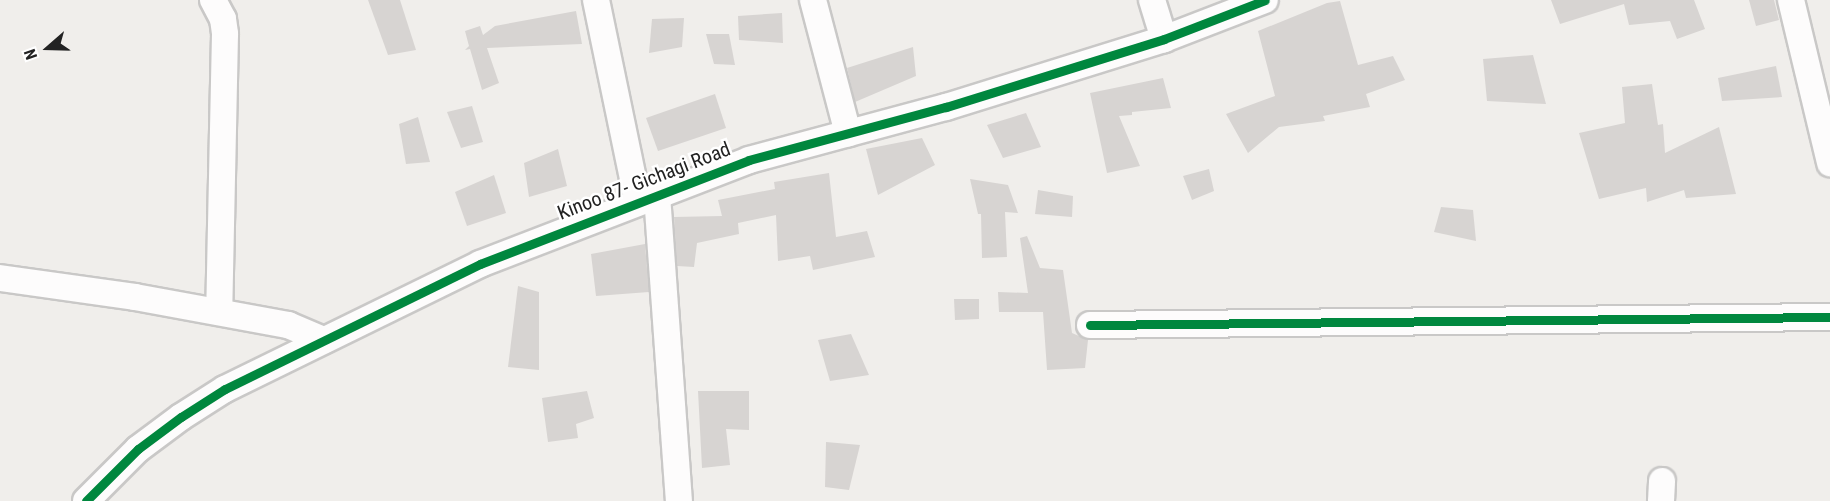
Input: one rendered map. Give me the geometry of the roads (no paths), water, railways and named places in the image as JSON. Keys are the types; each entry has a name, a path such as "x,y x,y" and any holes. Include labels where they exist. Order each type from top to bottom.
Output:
{"street":[{"path":"213,0 223,19 225,34 219,312"},
{"path":"596,0 648,198 679,501"},
{"path":"813,0 848,134"},
{"path":"1152,0 1164,39"},
{"name":"Kinoo 87- Gichagi Road","path":"86,501 138,449 225,389 480,264 749,160 946,107 1164,39 1265,0"},
{"path":"1791,0 1830,163"},
{"path":"0,278 288,325 324,340"},
{"path":"1090,325 1830,317"}]}
